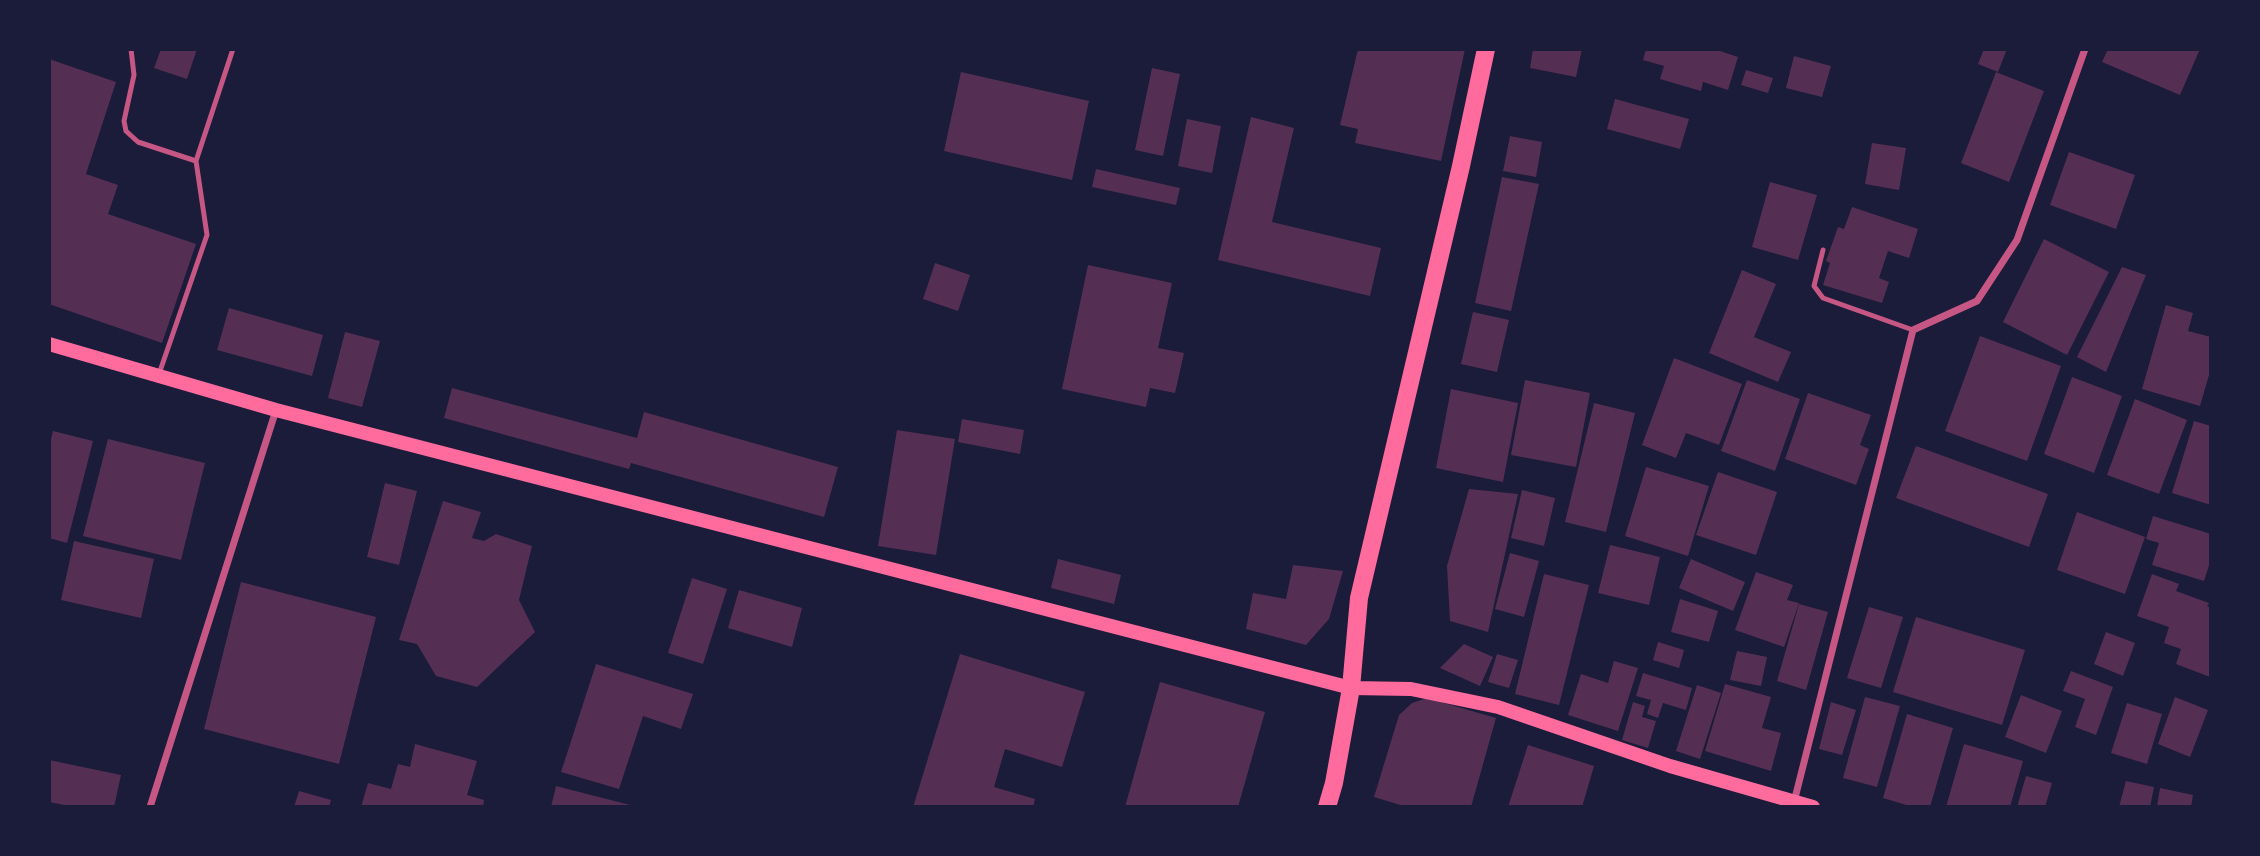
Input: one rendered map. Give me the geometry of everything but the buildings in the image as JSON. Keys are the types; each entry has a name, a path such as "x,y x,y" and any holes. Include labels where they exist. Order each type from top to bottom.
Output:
{"main road":[{"path":"1327,807 1334,783 1351,688 1359,598 1486,49"},
{"path":"49,344 276,410 1351,688 1411,689 1498,707 1670,766 1813,807"}],"street":[{"path":"1793,802 1913,330 1977,301 2017,240 2085,49"},
{"path":"150,807 276,410"}],"lane":[{"path":"131,49 134,75 124,121 126,131 138,142 196,161"},
{"path":"158,377 206,235 196,161 233,49"},
{"path":"1823,250 1814,286 1823,298 1913,330"}]}
